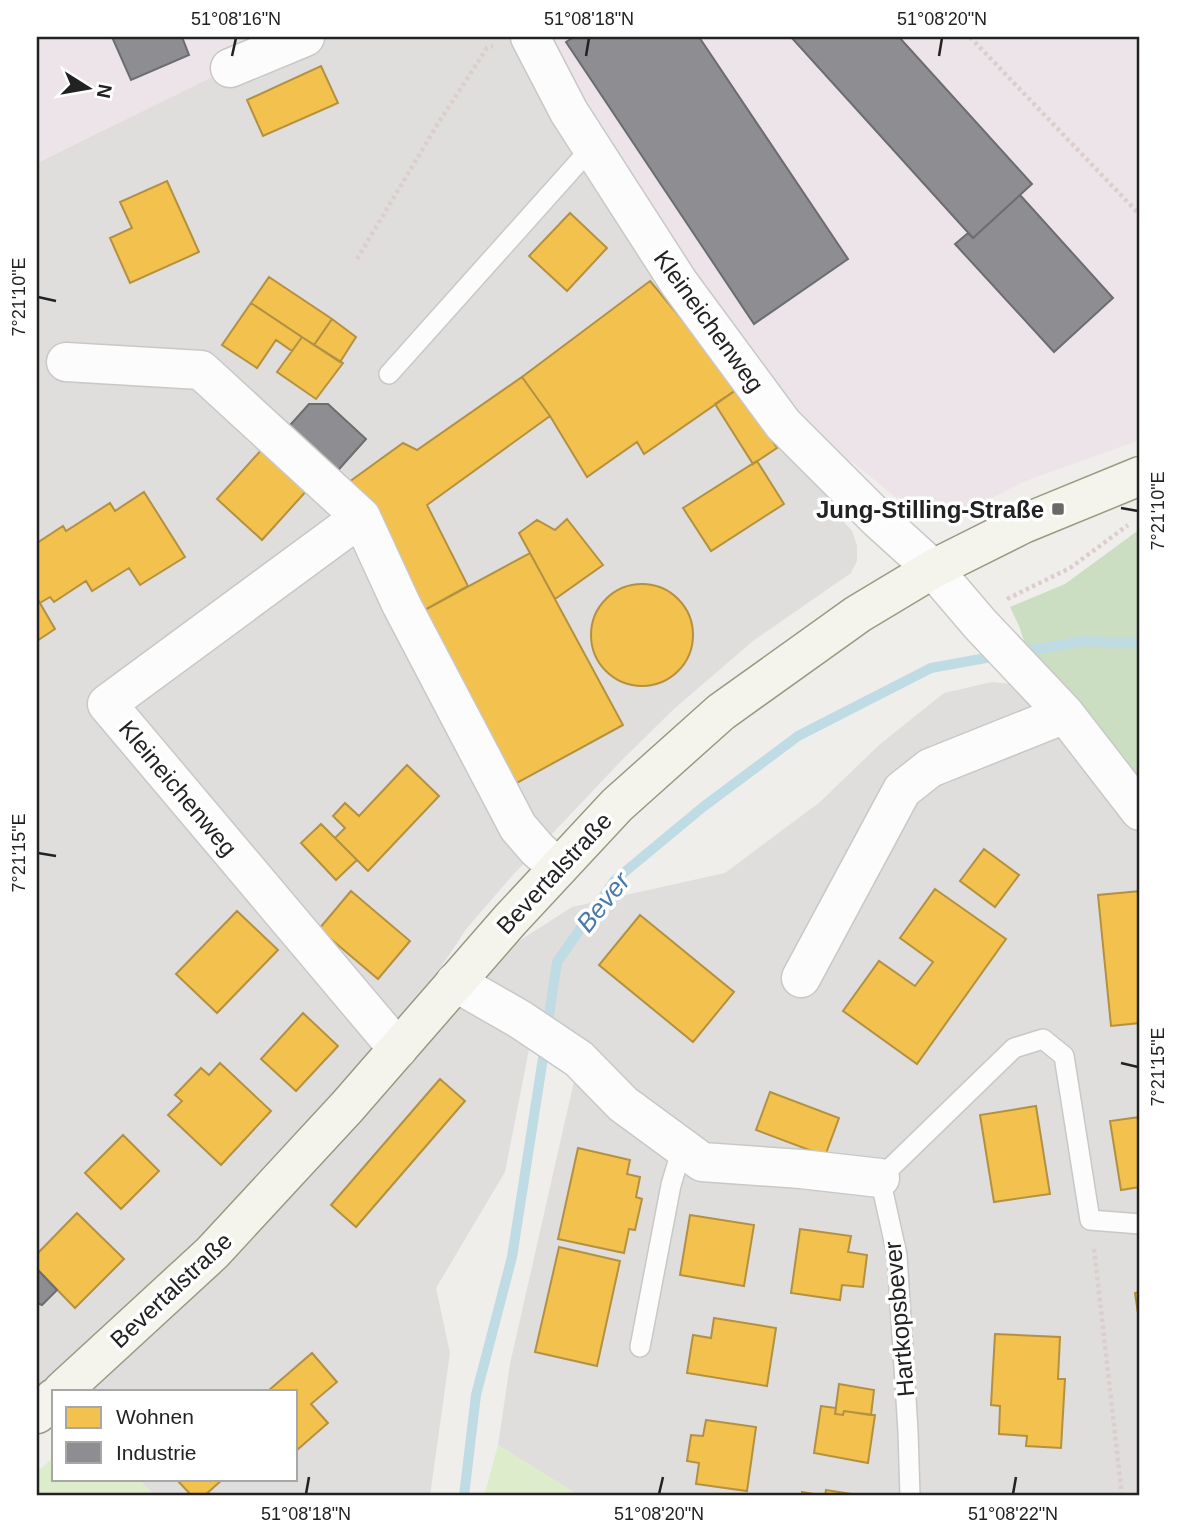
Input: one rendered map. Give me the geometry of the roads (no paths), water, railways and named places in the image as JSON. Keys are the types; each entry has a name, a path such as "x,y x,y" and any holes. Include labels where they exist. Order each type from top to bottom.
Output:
{"street":[{"path":"246,54 305,37"},
{"name":"Kleineichenweg","path":"513,41 569,112 679,283 783,424 879,520 933,569"},
{"path":"66,362 201,369 361,517 401,604 518,827 558,869"},
{"name":"Bevertalstraße","path":"63,1390 212,1253 617,805 721,712 858,614 933,569 1023,524 1140,476"},
{"name":"Kleineichenweg","path":"361,517 107,704 398,1049"},
{"path":"933,569 1053,700 1140,811"},
{"path":"801,978 902,790 930,768 1053,700"},
{"path":"455,982 521,1020 579,1059 623,1104 702,1163 801,1169 880,1178"},
{"path":"37,1414 52,1400"}],"lane":[{"path":"389,374 592,147"},
{"path":"880,1178 1014,1048 1043,1039 1064,1056 1090,1220 1140,1224"},
{"path":"640,1347 671,1185 682,1148"},
{"name":"Hartkopsbever","path":"880,1178 897,1255 908,1432 909,1496"}],"waterway":[{"name":"Bever","path":"1020,652 1083,641 1140,643"},
{"name":"Bever","path":"547,1029 557,962 615,880 703,807 798,736 931,668 997,656"},
{"name":"Bever","path":"464,1496 476,1395 512,1257 545,1045"}],"place":[{"name":"Jung-Stilling-Straße","path":"1058,509"}]}
